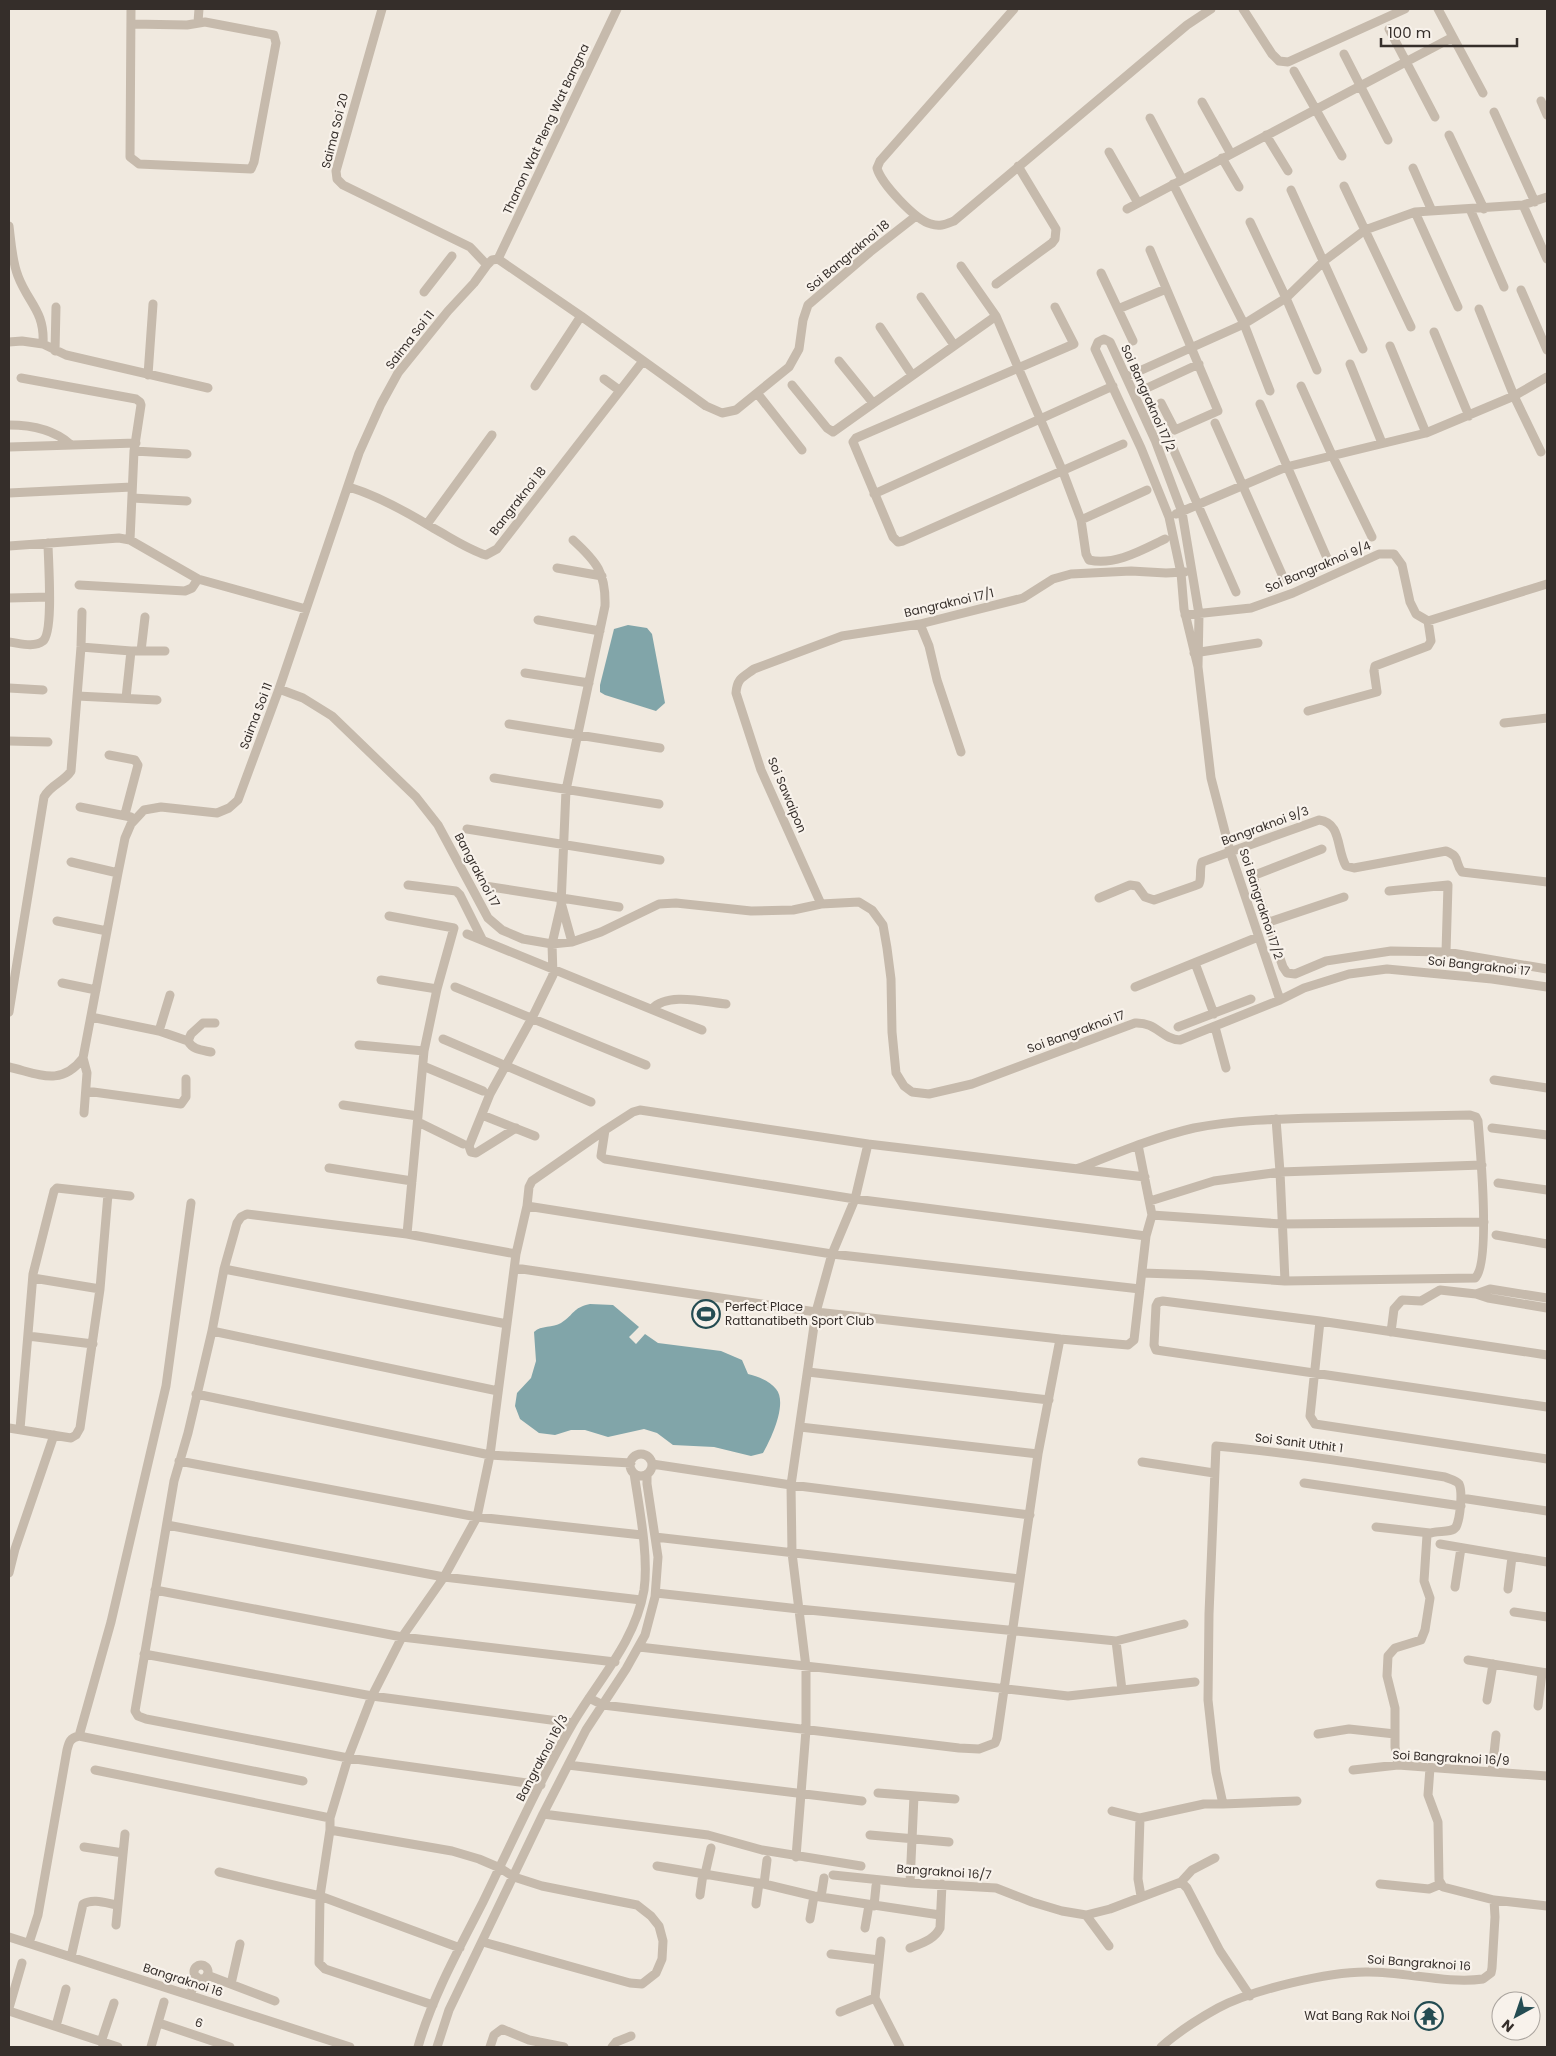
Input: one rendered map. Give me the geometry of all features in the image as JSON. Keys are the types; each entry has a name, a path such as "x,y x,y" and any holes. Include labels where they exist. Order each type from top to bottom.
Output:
{"street":[{"path":"131,9 130,157 133,161 139,164 251,168 254,162 276,38 270,33 198,22 187,25 132,24"},
{"path":"198,22 200,9"},
{"name":"Saima Soi 20","path":"382,9 336,171 337,179 343,185 470,247 487,265"},
{"name":"Thanon Wat Pleng Wat Bangna","path":"498,259 617,9"},
{"path":"1014,9 880,161 877,168 880,177 916,216 930,224 942,226 954,221 1187,25 1211,9"},
{"path":"1243,9 1272,54 1279,61 1288,62 1405,9"},
{"path":"1438,9 1483,93"},
{"path":"1390,29 1435,117"},
{"path":"1128,209 1453,37"},
{"path":"1344,54 1388,140"},
{"path":"1294,71 1317,108 1342,156"},
{"path":"1541,101 1547,115"},
{"path":"1202,102 1239,187"},
{"path":"1494,112 1535,202"},
{"path":"1150,118 1182,179"},
{"path":"1266,135 1288,172"},
{"path":"1449,136 1484,209"},
{"path":"1109,152 1138,203"},
{"path":"996,284 1046,248 1055,239 1056,229 1018,166"},
{"path":"1413,168 1432,211"},
{"path":"1173,184 1244,324 1270,391"},
{"path":"1344,186 1411,327"},
{"path":"1291,190 1363,349"},
{"path":"1126,376 1244,324 1286,298 1324,261 1365,230 1414,212 1523,206 1547,197"},
{"path":"1523,206 1547,259"},
{"path":"1470,209 1504,287"},
{"path":"1414,212 1458,307"},
{"name":"Soi Bangraknoi 18","path":"498,259 582,316 706,406 722,413 736,410 789,367 799,349 803,320 808,305 916,216"},
{"path":"1250,222 1317,370"},
{"path":"9,226 18,275 42,323 43,344"},
{"path":"1150,250 1218,408 1217,413 1175,430 1161,403"},
{"path":"424,292 452,256"},
{"name":"Saima Soi 11","path":"136,819 144,810 161,806 217,813 229,808 238,800 279,689 359,453 381,404 398,373 448,311 474,283 487,265 492,260 498,259"},
{"path":"961,266 996,316 1063,472 1081,520 1086,554 1089,560 1122,558 1165,540"},
{"path":"1101,273 1133,341"},
{"path":"1118,309 1166,289"},
{"path":"1521,290 1547,350"},
{"path":"921,297 954,345"},
{"path":"148,375 153,304"},
{"path":"55,351 56,307"},
{"path":"1055,307 1074,344 1018,370 856,438 853,442 893,537 898,542 903,542 1123,444"},
{"path":"1479,309 1514,396 1541,452"},
{"path":"535,386 582,316"},
{"path":"792,385 827,428 833,432 996,316"},
{"path":"880,327 912,375"},
{"path":"1434,332 1469,416"},
{"name":"Soi Bangraknoi 17/2","path":"1196,652 1199,614 1182,512 1155,440 1110,342 1104,339 1098,342 1096,349 1141,448 1169,517 1180,573 1185,615 1196,652 1210,778 1230,851 1280,1000"},
{"path":"9,342 22,341 43,344 55,351 208,388"},
{"path":"1390,346 1426,433"},
{"name":"Bangraknoi 18","path":"349,487 363,491 474,551 486,555 497,549 643,360"},
{"path":"839,361 873,403"},
{"path":"1134,394 1199,364"},
{"path":"1350,364 1382,443"},
{"path":"1169,517 1286,467 1426,433 1514,396 1547,377"},
{"path":"21,378 136,399 141,406 135,447 130,540"},
{"path":"604,379 619,390"},
{"path":"874,494 1113,386"},
{"path":"1301,386 1372,537"},
{"path":"757,393 802,450"},
{"path":"1260,404 1327,558"},
{"path":"1215,423 1284,579"},
{"path":"9,425 53,432 70,444"},
{"path":"427,524 492,435"},
{"path":"1168,437 1236,592"},
{"path":"9,447 70,444 135,447 187,454"},
{"path":"9,493 132,487"},
{"path":"1081,520 1147,490"},
{"path":"132,498 186,501"},
{"path":"9,546 119,538 130,540 198,579 306,609"},
{"path":"516,1128 476,1153 471,1152 469,1146 490,1094 532,1018 553,975 552,944 561,902 566,790 576,735 600,631 605,597 602,576 596,564 573,540"},
{"path":"9,642 32,645 42,642 46,637 49,625 48,543"},
{"name":"Soi Bangraknoi 9/4","path":"1199,614 1251,608 1293,593 1379,554 1394,554 1402,565 1410,602 1416,614 1428,620"},
{"path":"557,568 602,576"},
{"name":"Bangraknoi 17/1","path":"736,693 737,684 742,677 754,669 842,636 920,624 1023,598 1053,579 1071,574 1131,571 1180,573 1193,570"},
{"path":"79,585 184,591 192,588 198,579"},
{"path":"1308,710 1377,692 1374,671 1376,666 1428,646 1431,641 1428,620 1547,584"},
{"path":"9,598 49,597"},
{"path":"9,1012 44,797 47,790 68,776 71,771 82,612"},
{"path":"1185,615 1199,614"},
{"path":"141,651 145,617"},
{"path":"538,620 600,631"},
{"path":"920,624 929,646 937,680 961,752"},
{"path":"1196,652 1258,643"},
{"path":"81,647 131,651 165,650"},
{"path":"126,698 131,651"},
{"path":"525,673 589,683"},
{"path":"9,688 43,690"},
{"name":"Bangraknoi 17","path":"279,689 303,698 332,716 416,797 438,825 488,918 502,930 523,939 552,944 572,942 601,932 659,904 676,903 751,911 793,910 822,904"},
{"name":"Soi Sawaipon","path":"736,693 761,770 822,904"},
{"path":"77,696 157,700"},
{"path":"1504,723 1547,718"},
{"path":"509,724 660,748"},
{"path":"9,741 48,742"},
{"path":"109,755 135,760 138,765 125,814"},
{"path":"494,778 659,804"},
{"path":"80,807 125,814 136,819 131,824 125,838 83,1058 87,1073 84,1113"},
{"name":"Bangraknoi 9/3","path":"1099,898 1130,884 1137,886 1145,897 1154,900 1194,886 1199,884 1202,879 1200,867 1202,862 1319,820 1328,821 1334,827 1342,859 1346,866 1354,868 1446,851 1454,854 1458,861 1458,867 1462,872 1547,882"},
{"path":"467,829 660,860"},
{"path":"1322,849 1255,875 1254,883 1283,967 1288,973 1295,974 1326,961 1390,951 1446,952 1547,969"},
{"path":"71,862 118,873"},
{"path":"408,885 456,891 460,895 482,939"},
{"path":"1389,891 1448,885 1446,952"},
{"path":"485,886 561,902 619,907"},
{"path":"1268,922 1344,898"},
{"path":"561,902 572,942"},
{"name":"Soi Bangraknoi 17","path":"822,904 859,902 872,910 883,925 891,979 892,1032 896,1073 904,1086 912,1092 929,1094 972,1084 1135,1023 1146,1023 1172,1040 1180,1040 1280,1000 1304,988 1349,974 1387,969 1492,979 1547,987"},
{"path":"388,916 454,928 437,989 424,1050 408,1234"},
{"path":"57,921 107,931"},
{"path":"467,934 702,1030"},
{"path":"1136,987 1258,936"},
{"path":"1195,963 1214,1014"},
{"path":"381,980 437,989"},
{"path":"62,983 96,990"},
{"path":"455,987 646,1065"},
{"path":"159,1031 170,995"},
{"path":"1178,1027 1252,999"},
{"path":"652,1009 656,1004 666,1000 726,1004"},
{"path":"91,1017 159,1031 188,1041 196,1049 211,1052"},
{"path":"188,1041 191,1034 203,1022 215,1023"},
{"path":"1215,1027 1226,1068"},
{"path":"443,1039 591,1102"},
{"path":"359,1045 424,1050"},
{"path":"9,1067 53,1078 62,1076 72,1070 83,1058"},
{"path":"423,1066 483,1091"},
{"path":"86,1091 181,1104 186,1097 186,1079"},
{"path":"1494,1080 1547,1088"},
{"path":"343,1105 418,1119 463,1144"},
{"path":"433,2005 325,1969 319,1964 320,1896 330,1830 330,1818 348,1758 372,1696 402,1637 444,1577 476,1517 490,1454 516,1254 527,1206 528,1187 532,1181 605,1130 633,1112 640,1110 868,1144 1145,1177"},
{"path":"482,1115 535,1136"},
{"path":"1077,1169 1138,1145 1192,1129 1223,1124 1276,1119 1394,1116 1476,1116 1478,1120 1484,1222 1481,1269 1475,1278 1285,1281 1142,1273"},
{"path":"1276,1119 1285,1281"},
{"path":"1492,1128 1547,1136"},
{"path":"605,1130 601,1156 605,1159 856,1199 1146,1236"},
{"path":"796,1857 806,1730 806,1667 792,1553 791,1485 816,1312 832,1254 856,1199 868,1144"},
{"path":"515,1268 816,1312 1128,1345 1134,1340 1146,1236 1152,1215 1138,1145"},
{"path":"1150,1201 1214,1181 1280,1172 1482,1165"},
{"path":"329,1168 412,1181"},
{"path":"1498,1183 1547,1190"},
{"path":"20,1429 33,1278 54,1190 58,1188 130,1196"},
{"path":"9,1428 71,1438 76,1435 80,1428 100,1288 108,1194"},
{"path":"79,1736 113,1613 166,1386 191,1203"},
{"path":"527,1206 832,1254 1140,1289"},
{"path":"516,1254 408,1234 247,1214 241,1217 237,1223 224,1269 212,1331 188,1433 174,1481 135,1711 138,1716 348,1758 541,1785"},
{"path":"1152,1215 1281,1224 1484,1222"},
{"path":"1496,1235 1547,1244"},
{"path":"224,1269 508,1324"},
{"path":"33,1278 100,1288"},
{"path":"1476,1294 1490,1289 1547,1298"},
{"path":"1391,1332 1394,1309 1402,1300 1421,1302 1440,1290 1476,1294 1488,1298 1547,1308"},
{"path":"1547,1355 1320,1321 1163,1301 1158,1302 1156,1306 1154,1345 1156,1350 1547,1407"},
{"path":"1320,1321 1310,1416 1312,1422 1317,1425 1547,1459"},
{"path":"212,1331 498,1391"},
{"path":"28,1336 93,1344"},
{"path":"589,1698 603,1705 806,1730 979,1749 995,1743 1005,1689 1038,1454 1060,1339"},
{"path":"808,1372 1049,1400"},
{"path":"196,1394 490,1454 631,1463"},
{"path":"800,1427 1038,1454"},
{"path":"9,1572 14,1549 54,1435"},
{"name":"Soi Sanit Uthit 1","path":"1223,1804 1216,1772 1208,1700 1208,1614 1216,1446 1288,1453 1445,1477 1457,1482 1461,1502"},
{"path":"641,1454 650,1458 652,1464 650,1472 640,1476 634,1473 631,1463 635,1457 641,1454"},
{"path":"179,1461 476,1517 642,1535"},
{"path":"1142,1462 1214,1473"},
{"path":"652,1464 791,1485 1030,1515"},
{"name":"Bangraknoi 16/3","path":"418,2047 433,2005 541,1785 573,1723 615,1662 632,1630 644,1589 644,1558 634,1473"},
{"path":"437,2047 443,2027 543,1814 586,1730 645,1635 656,1593 658,1557 647,1474"},
{"path":"1304,1484 1547,1512"},
{"path":"1376,1527 1430,1533 1454,1529 1461,1502"},
{"path":"167,1525 444,1577 641,1600"},
{"path":"1398,1766 1395,1708 1387,1676 1388,1656 1395,1648 1419,1642 1425,1630 1430,1598 1424,1581 1428,1536 1430,1533"},
{"path":"655,1538 1020,1579"},
{"path":"1440,1544 1547,1562"},
{"path":"1455,1586 1460,1548"},
{"path":"1508,1589 1512,1557"},
{"path":"155,1590 402,1637 615,1662"},
{"path":"656,1593 1116,1641 1184,1624"},
{"path":"1514,1612 1547,1617"},
{"path":"1116,1641 1122,1690"},
{"path":"639,1647 1068,1696 1195,1682"},
{"path":"144,1654 372,1696 573,1723"},
{"path":"1468,1660 1544,1673 1538,1706"},
{"path":"1487,1700 1493,1664"},
{"path":"1318,1734 1349,1730 1395,1734"},
{"path":"1492,1772 1496,1735"},
{"path":"29,1942 38,1915 69,1740 79,1736 303,1781"},
{"path":"568,1766 862,1801"},
{"name":"Soi Bangraknoi 16/9","path":"1353,1770 1398,1766 1547,1776"},
{"path":"1430,1768 1428,1795 1438,1822 1439,1880 1441,1884 1450,1890 1494,1900 1547,1906"},
{"path":"95,1770 330,1818"},
{"path":"878,1793 955,1799"},
{"path":"910,1883 914,1796"},
{"path":"1112,1811 1140,1818 1204,1804 1297,1801"},
{"path":"543,1814 708,1835 796,1857 861,1866"},
{"path":"1140,1818 1138,1879 1141,1896"},
{"path":"330,1830 452,1852 500,1868 514,1877 542,1886 637,1905 651,1916 659,1926 663,1941 662,1959 656,1973 642,1984 483,1942"},
{"path":"116,1925 125,1834"},
{"path":"870,1835 949,1842"},
{"path":"84,1848 123,1852"},
{"path":"700,1895 711,1848"},
{"path":"1161,2047 1189,2026 1218,2008 1250,1996 1220,1951 1187,1888 1181,1882 1192,1870 1215,1858"},
{"path":"756,1904 767,1860"},
{"path":"658,1866 818,1896 940,1915"},
{"path":"219,1872 320,1896 460,1948"},
{"name":"Bangraknoi 16/7","path":"833,1874 910,1883 1001,1888 1032,1902 1062,1911 1086,1915 1110,1909 1181,1882"},
{"path":"810,1918 824,1878"},
{"path":"910,1948 930,1940 938,1933 940,1928 942,1884"},
{"path":"1380,1884 1429,1889 1441,1884"},
{"path":"865,1928 876,1886"},
{"name":"Soi Bangraknoi 16","path":"1250,1996 1342,1973 1370,1972 1483,1979 1491,1973 1492,1968 1494,1900"},
{"path":"71,1957 83,1904 88,1901 96,1901 117,1905"},
{"path":"1086,1915 1109,1946"},
{"name":"Bangraknoi 16","path":"9,1936 190,1995 321,2043 350,2047"},
{"path":"881,1942 875,1998 897,2046"},
{"path":"231,1984 240,1944"},
{"path":"831,1954 879,1960"},
{"path":"22,1963 9,2009 118,2047"},
{"path":"190,1995 197,1977 194,1972 200,1965 205,1966 207,1974 276,2001"},
{"path":"56,2026 66,1989"},
{"path":"840,2012 875,1998"},
{"path":"152,2047 164,2002"},
{"path":"101,2042 114,2003"},
{"path":"426,2022 443,2027"},
{"name":"6","path":"159,2023 230,2047"},
{"path":"490,2047 494,2035 502,2029 529,2040 564,2047"},
{"path":"612,2047 616,2042 631,2036"}],"water":[{"path":"628,625 647,628 652,634 665,703 656,711 600,692 600,685 614,629"},
{"path":"590,1304 613,1305 639,1327 629,1337 636,1344 645,1334 658,1343 721,1351 742,1360 748,1374 763,1379 773,1386 779,1395 779,1412 774,1430 763,1453 751,1456 714,1447 673,1445 657,1433 644,1429 608,1437 585,1430 571,1430 555,1435 539,1433 520,1419 515,1406 517,1393 531,1378 536,1361 534,1332 540,1328 561,1323 577,1309"}],"place":[{"name":"Perfect Place Rattanatibeth Sport Club","path":"706,1314"},
{"name":"Wat Bang Rak Noi","path":"1429,2016"}]}
